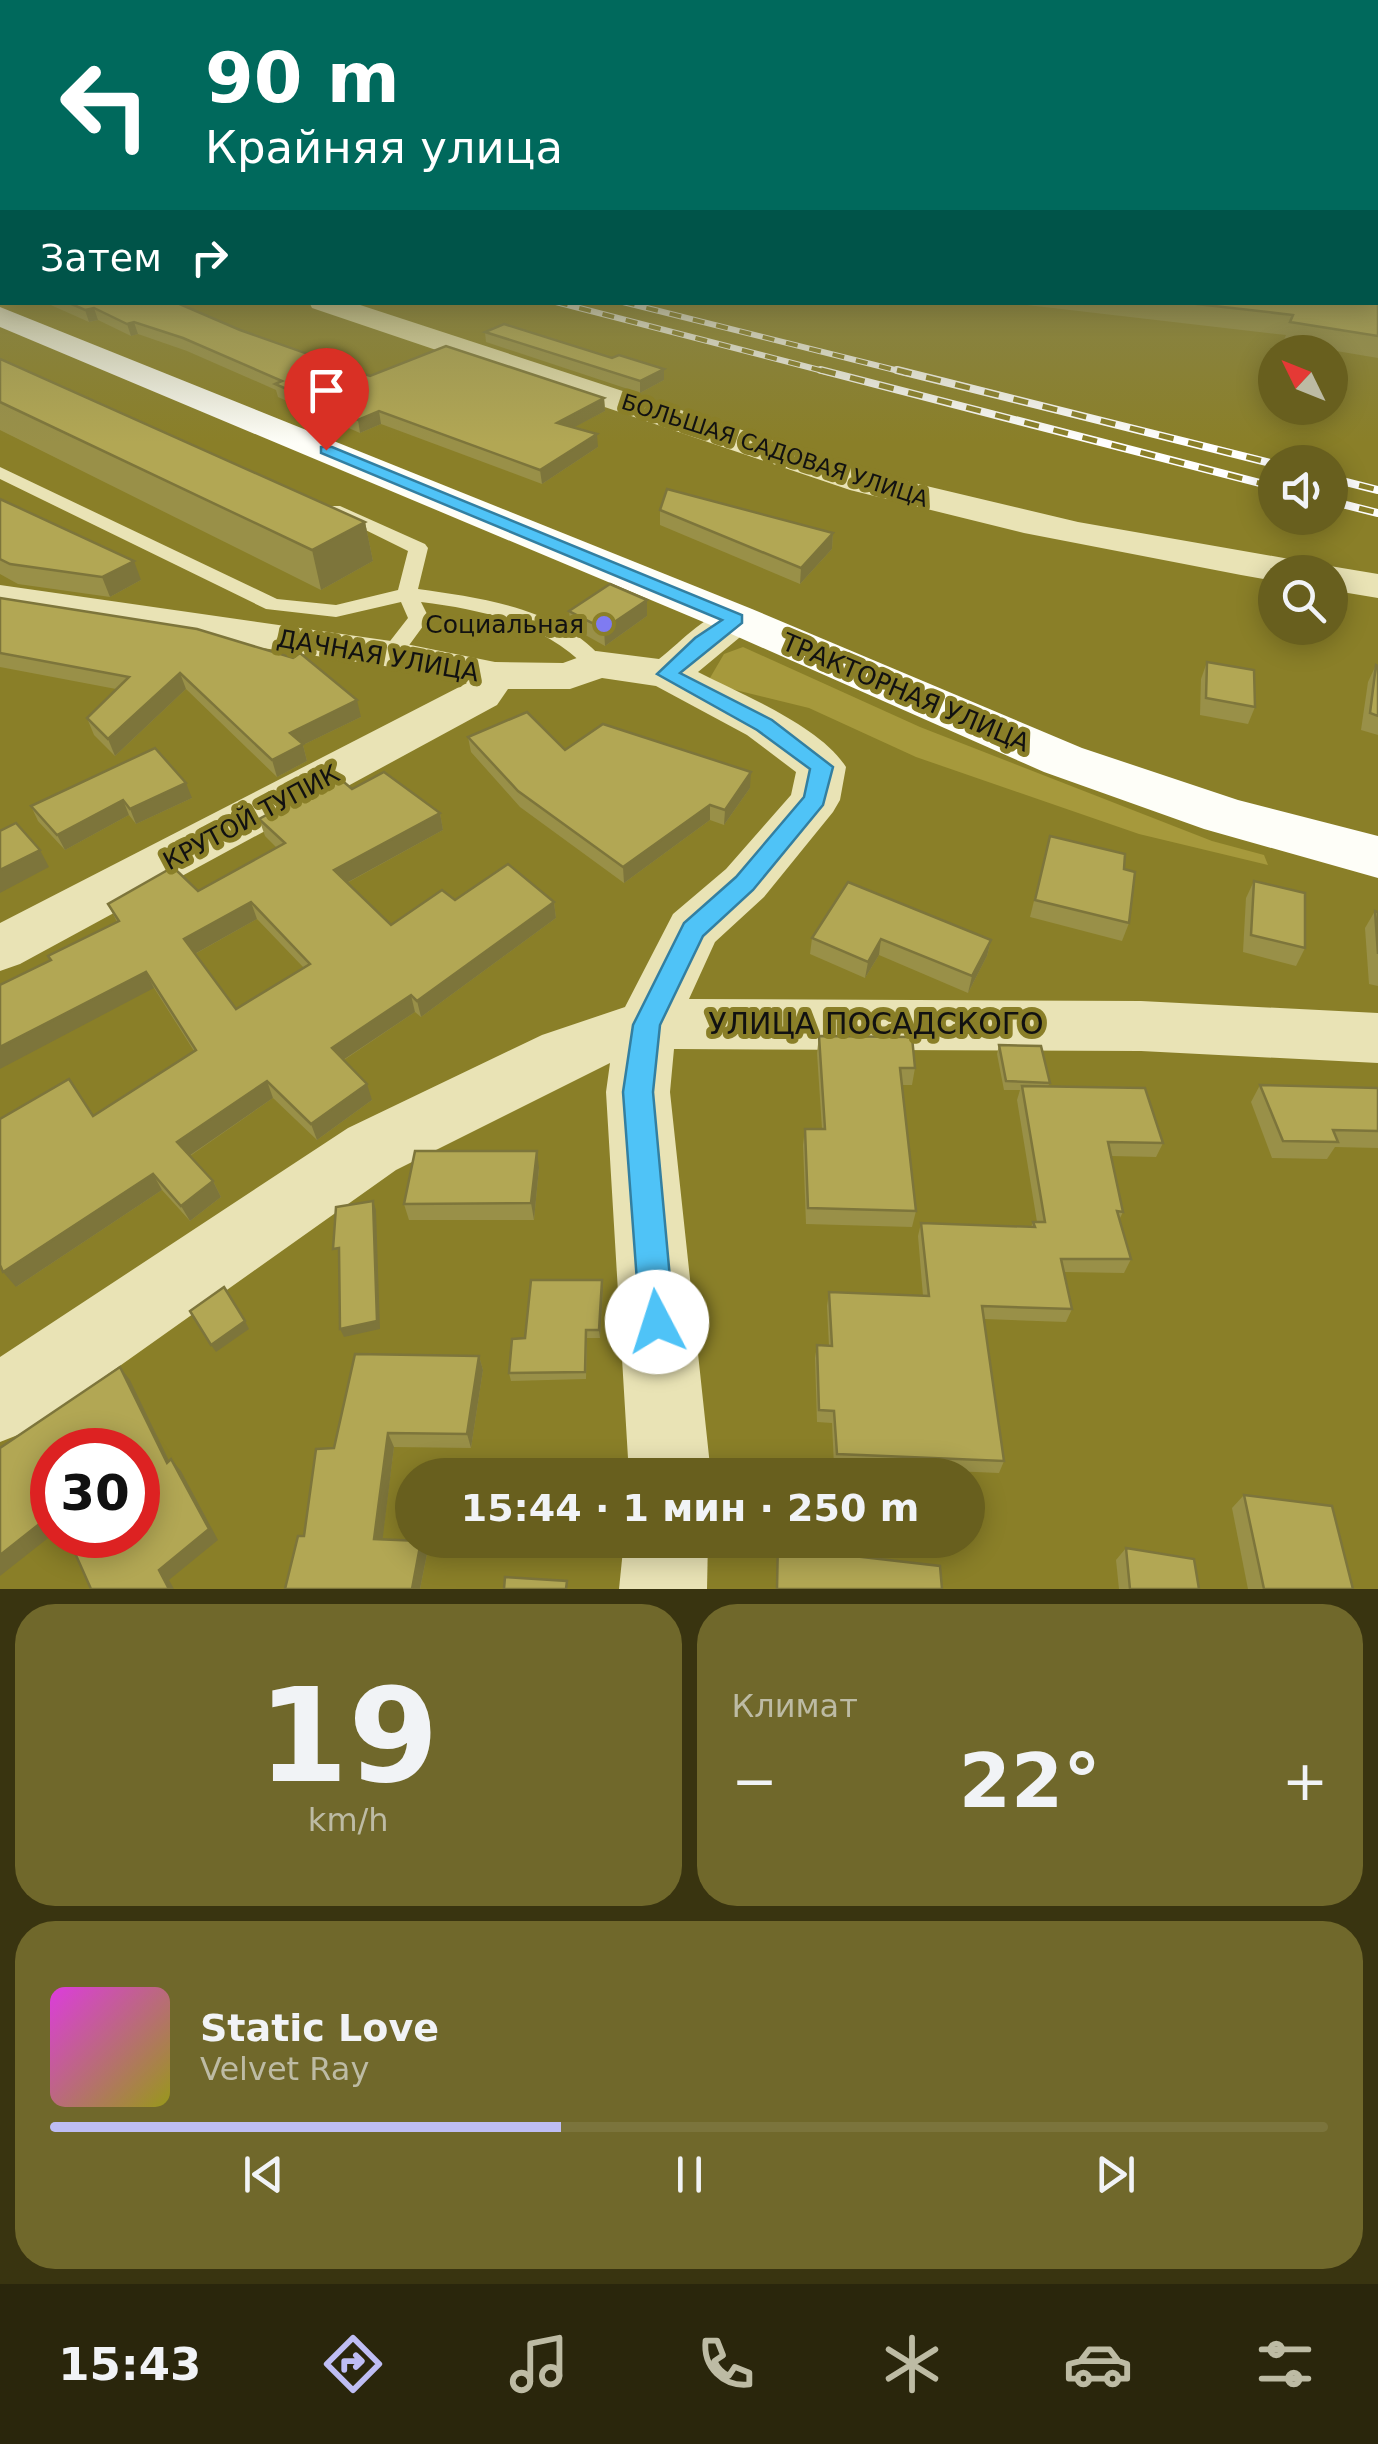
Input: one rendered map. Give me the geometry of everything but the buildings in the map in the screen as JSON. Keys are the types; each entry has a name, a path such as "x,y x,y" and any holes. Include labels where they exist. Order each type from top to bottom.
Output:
{"main road":[{"name":"ТРАКТОРНАЯ УЛИЦА","path":"0,316 736,619 1064,760 1224,815 1378,857"}],"street":[{"name":"БОЛЬШАЯ САДОВАЯ УЛИЦА","path":"331,305 899,492 1172,553 1258,566"},
{"path":"1348,581 1378,586"},
{"name":"ДАЧНАЯ УЛИЦА","path":"0,597 391,654 494,675 570,676 596,664 668,674"},
{"path":"669,1458 638,1092 646,1025 693,930 745,883 815,800 822,767 764,725 668,674 702,642 736,619"},
{"name":"КРУТОЙ ТУПИК","path":"0,950 481,695 494,675"},
{"name":"УЛИЦА ПОСАДСКОГО","path":"0,1403 372,1148 564,1054 646,1025 748,1021 1141,1026 1378,1038"},
{"path":"662,1589 665,1558"}],"lane":[{"path":"0,472 274,604 336,611 407,594 470,602 582,646 596,664"},
{"path":"312,501 418,548 407,594 419,618 391,654"}],"shaded area":[{"path":"743,647 920,727 1212,841 1264,855 1268,865 1139,834 916,757 809,708 707,683 724,654"}],"railway":[{"path":"568,305 831,373"},
{"path":"635,305 907,373"},
{"path":"821,370 1258,483"},
{"path":"897,370 1258,460"},
{"path":"1348,482 1378,490"},
{"path":"1348,506 1378,513"}],"place":[{"name":"Социальная","path":"604,624"}],"route":[{"path":"326,450 736,619 702,642 668,674 764,725 822,767 815,800 745,883 693,930 646,1025 638,1092 657,1322"}]}
